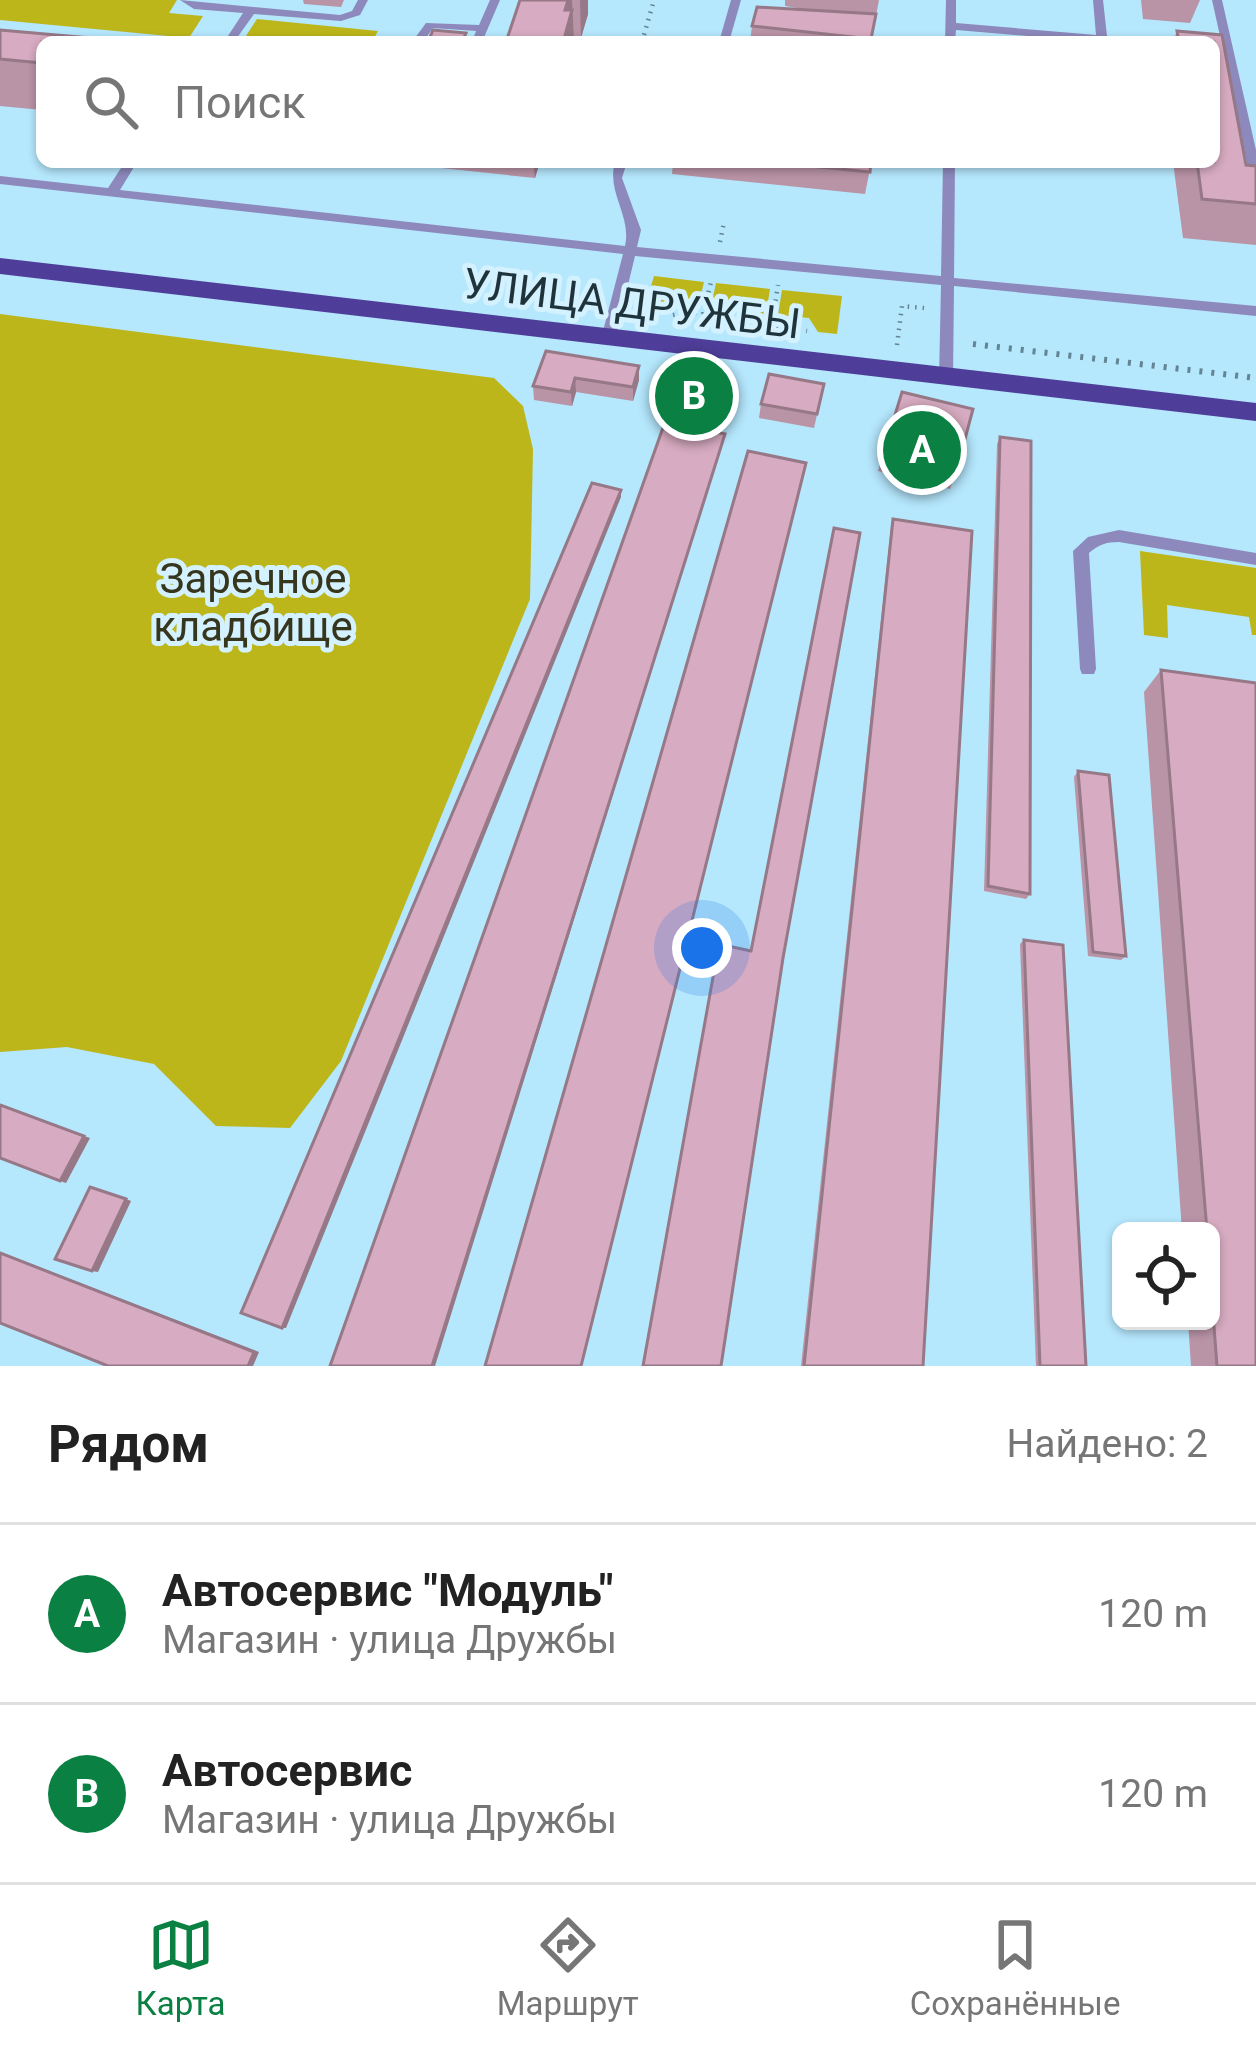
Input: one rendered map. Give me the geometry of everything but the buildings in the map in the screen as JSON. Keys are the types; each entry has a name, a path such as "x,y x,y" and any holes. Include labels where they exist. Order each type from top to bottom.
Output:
{"main road":[{"name":"УЛИЦА ДРУЖБЫ","path":"0,266 1256,412"}],"lane":[{"path":"185,0 194,6 351,17 363,0"},
{"path":"480,36 495,0"},
{"path":"726,36 736,0"},
{"path":"950,36 951,0"},
{"path":"1098,0 1102,36"},
{"path":"1217,0 1221,48 1256,177"},
{"path":"233,36 250,10"},
{"path":"422,36 430,25 483,28"},
{"path":"950,26 1067,36"},
{"path":"111,194 127,168"},
{"path":"608,339 635,230 616,178 619,168"},
{"path":"946,379 949,168"},
{"path":"0,180 630,251 1256,311"},
{"path":"1088,669 1081,551 1090,542 1119,536 1256,559"}],"path":[{"path":"644,36 654,0"},
{"path":"879,343 900,345 902,306 955,312 975,347 1256,378"},
{"path":"614,312 657,318 688,312 800,327 817,336"}],"green space":[{"path":"0,0 177,0 169,13 203,16 190,36 0,20"},
{"path":"257,19 378,31 375,36 246,36"},
{"path":"654,276 704,282 698,307 666,304 653,314 643,313"},
{"path":"716,283 770,289 766,314 711,307"},
{"path":"782,290 842,296 837,334 818,332 809,318 778,315"},
{"name":"Заречное кладбище","path":"0,314 494,378 523,406 533,449 530,599 341,1061 290,1128 216,1126 154,1064 67,1047 0,1052"},
{"path":"1140,551 1256,568 1256,635 1252,635 1249,617 1167,605 1168,638 1144,635"}],"place":[{"name":"Автосервис","path":"694,396"},
{"name":"Автосервис \"Модуль\"","path":"922,450"}]}
